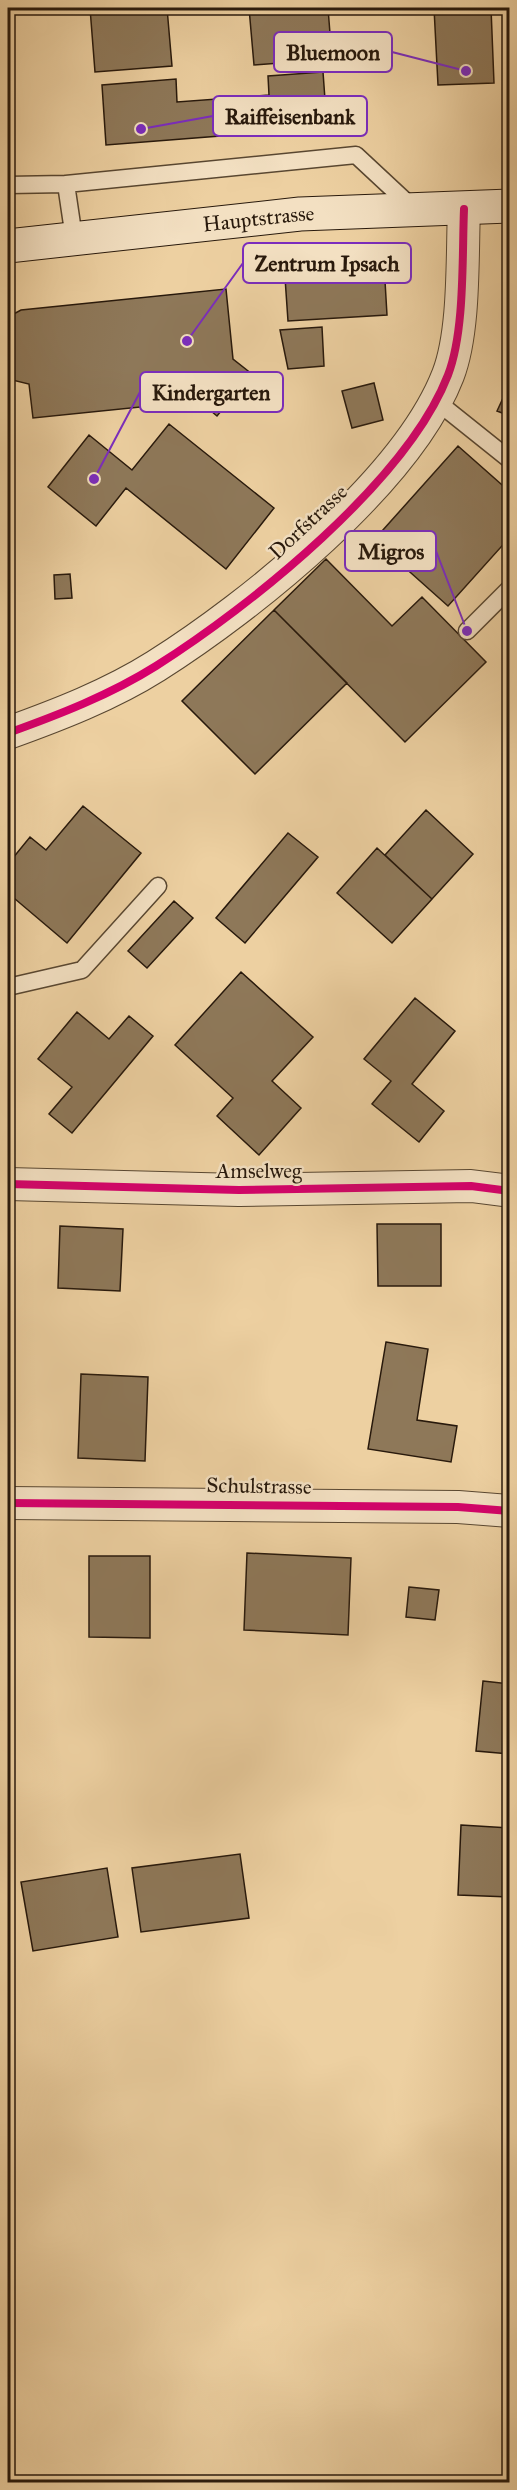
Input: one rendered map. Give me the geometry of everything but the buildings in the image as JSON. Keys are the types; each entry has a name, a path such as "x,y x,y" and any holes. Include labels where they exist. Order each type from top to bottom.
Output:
{"main road":[{"name":"Hauptstrasse","path":"8,246 300,214 510,206"}],"street":[{"name":"Dorfstrasse","path":"8,733 67,711 155,666 249,600 324,535 376,482 408,442 448,375 457,344 464,209"},
{"name":"Amselweg","path":"8,1184 239,1190 471,1185 510,1191"},
{"name":"Schulstrasse","path":"8,1503 458,1507 510,1511"}],"lane":[{"path":"8,185 66,184 356,155 415,210"},
{"path":"66,184 74,238"},
{"path":"435,400 510,460"},
{"path":"467,632 510,588"},
{"path":"8,987 82,970 158,886"}],"cycle path":[{"path":"8,733 65,712 102,695 156,666 194,641 279,576 363,498 398,457 428,415 448,375 460,316 464,209"},
{"path":"8,1184 239,1190 471,1186 510,1191"},
{"path":"8,1503 458,1507 510,1511"}],"place":[{"name":"Bluemoon","path":"466,71"},
{"name":"Raiffeisenbank","path":"141,129"},
{"name":"Zentrum Ipsach","path":"187,341"},
{"name":"Kindergarten","path":"94,479"},
{"name":"Migros","path":"467,631"}]}
